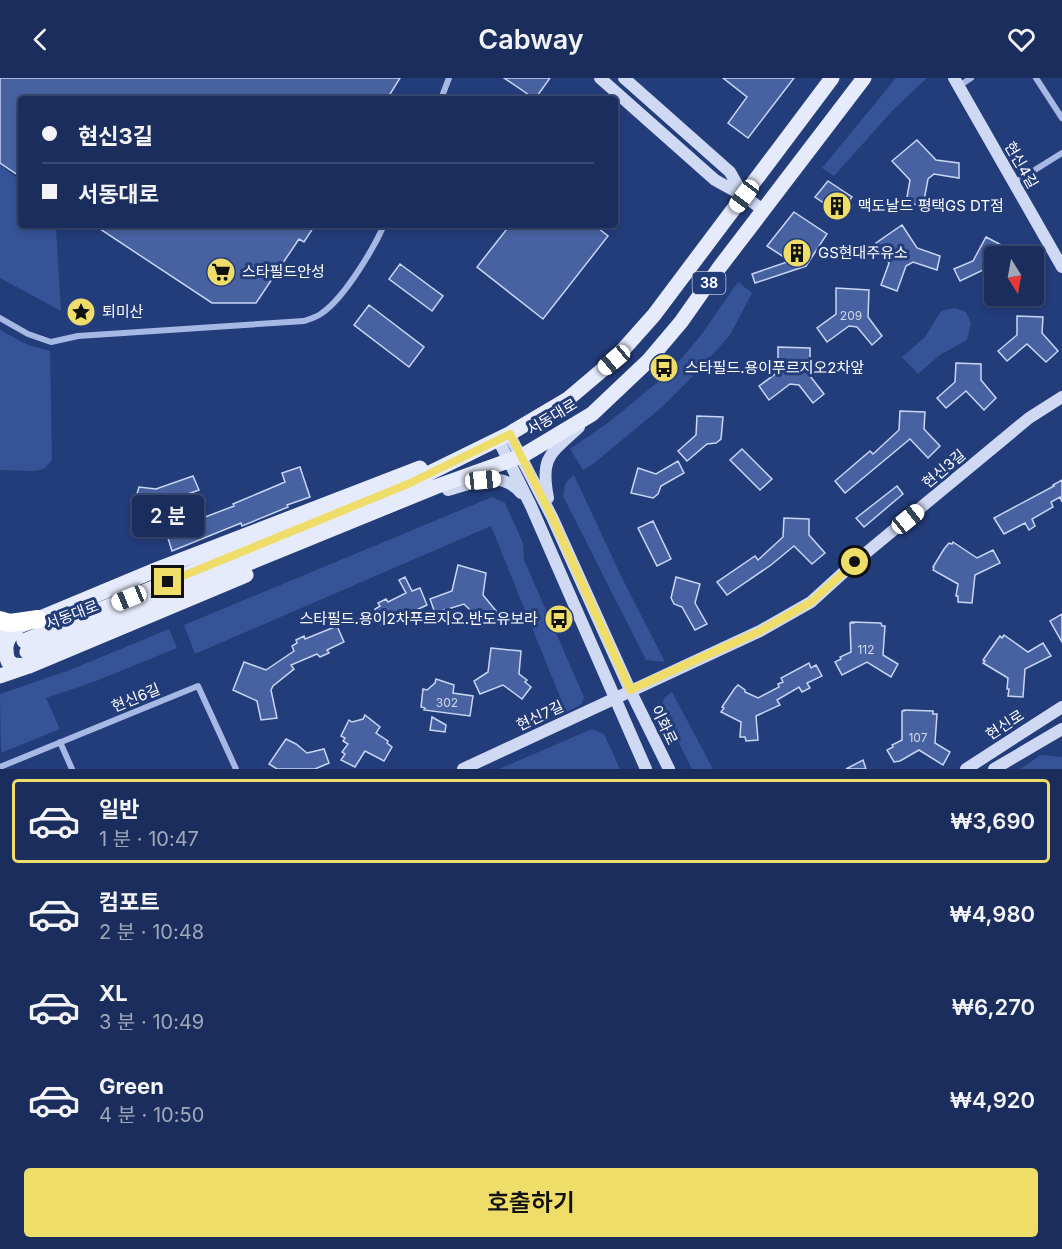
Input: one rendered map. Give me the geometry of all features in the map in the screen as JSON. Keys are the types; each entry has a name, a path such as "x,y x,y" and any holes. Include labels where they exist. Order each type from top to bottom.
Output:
{"highway":[{"path":"0,620 10,623 38,620"}],"main road":[{"name":"서동대로","path":"27,653 408,484 504,436 568,399 614,360 654,315 832,78"},
{"name":"서동대로","path":"27,653 435,487 511,460 592,414 655,353 681,322 864,78"},
{"path":"0,633 38,620 158,569 504,436"},
{"path":"0,676 27,653 448,490 511,460"},
{"path":"19,626 6,639 4,650 8,661 14,665 27,653"}],"street":[{"path":"442,96 448,78"},
{"path":"600,78 715,180 744,196 763,210"},
{"path":"624,78 730,172 744,196"},
{"path":"956,82 971,78"},
{"path":"1036,78 1062,118"},
{"name":"현신4길","path":"956,82 1062,267"},
{"path":"1013,183 1062,153"},
{"path":"0,318 28,334 51,342 78,336 294,322 318,316 335,302 382,228"},
{"name":"현신3길","path":"630,690 760,631 811,602 855,562 1029,418 1062,397"},
{"path":"552,517 544,477 547,460 592,414"},
{"path":"504,436 511,460 646,769"},
{"name":"이화로","path":"511,460 552,517 630,690 669,769"},
{"path":"448,490 483,480 498,479 509,482 517,488 531,506"},
{"name":"현신6길","path":"0,767 198,687 236,769"},
{"name":"현신7길","path":"463,769 630,690"},
{"name":"현신로","path":"966,769 1062,707"},
{"name":"현신로","path":"994,769 1062,729"},
{"path":"60,742 72,769"}],"shaded area":[{"path":"896,78 927,78 893,110 834,176 822,168"},
{"path":"0,165 16,177 18,182 18,228 56,228 61,311 0,278"},
{"path":"738,282 752,293 730,335 662,407 583,470 570,449 609,422 670,372 701,335"},
{"path":"955,308 966,312 971,323 967,340 940,355 918,374 902,357 925,337 941,311"},
{"path":"0,330 28,345 50,351 52,460 44,469 0,470"},
{"path":"574,475 621,576 665,662 646,660 563,496 566,482"},
{"path":"492,497 505,503 523,543 524,560 584,697 582,704 566,712 491,526 195,654 184,625"},
{"path":"169,629 177,648 96,681 46,698 60,729 1,753 0,694 70,670"},
{"path":"672,692 713,769 692,769 661,707 665,697"},
{"path":"592,729 604,734 620,769 499,769"},
{"path":"1041,755 1062,757 1062,769 1020,769"}],"building":[{"path":"0,78 400,78 389,96 18,96 18,175 0,163"},
{"path":"504,78 550,78 537,96 531,96"},
{"path":"723,78 794,78 748,138 728,123 747,97"},
{"path":"917,140 936,160 959,163 959,178 934,174 928,179 923,206 906,203 910,180 892,161"},
{"name":"맥도날드 평택GS DT점","path":"828,181 852,197 840,214 815,197"},
{"name":"GS현대주유소","path":"794,212 827,234 806,266 755,283 752,274 790,261 767,246"},
{"path":"902,225 917,248 940,256 937,270 913,262 906,266 897,291 881,285 889,263 876,243"},
{"name":"스타필드안성","path":"99,228 313,228 304,242 299,239 256,303 212,303"},
{"path":"508,228 598,228 608,236 543,319 477,267"},
{"path":"986,237 1003,246 984,246 984,269 960,281 954,269 973,261"},
{"path":"400,264 443,296 432,311 389,279"},
{"path":"836,288 869,290 868,317 882,336 872,345 857,327 849,326 827,342 817,328 836,314"},
{"path":"369,305 424,347 409,367 354,325"},
{"path":"1017,316 1043,317 1042,333 1058,351 1046,362 1027,344 1007,361 998,351 1017,335"},
{"path":"778,347 810,348 810,376 824,394 813,403 799,385 790,384 769,400 759,386 778,372"},
{"path":"956,363 981,364 981,380 996,398 984,410 966,391 946,408 937,398 955,382"},
{"path":"900,411 925,412 924,429 940,446 928,458 910,439 845,493 835,481 870,451 873,454 899,430"},
{"path":"697,416 723,417 721,439 716,443 707,444 687,461 678,451 696,435"},
{"path":"742,449 772,479 760,490 730,460"},
{"path":"678,461 684,473 661,486 658,494 653,498 631,493 638,468 656,474"},
{"path":"300,467 310,497 242,526 241,523 172,551 159,509 134,504 139,487 156,489 193,476 199,490 174,499 184,525 234,506 233,504 285,482 282,473"},
{"path":"1062,480 1062,502 1060,497 1051,502 1053,507 1032,519 1035,526 1029,530 1025,523 1004,534 994,518"},
{"path":"897,486 903,494 864,527 856,518"},
{"path":"784,518 809,519 809,535 825,553 812,564 794,546 727,595 717,582 755,556 758,560 783,537"},
{"path":"653,521 671,559 657,566 638,528"},
{"path":"953,542 977,558 993,550 1000,563 975,575 972,603 958,602 958,596 956,596 958,584 933,570 944,549"},
{"path":"458,565 486,573 483,595 497,612 485,625 464,604 435,613 430,599 452,591"},
{"path":"405,577 412,591 420,588 427,605 412,612 411,616 403,620 400,617 381,625 375,609 380,606 378,603 386,599 388,602 406,593 399,580"},
{"path":"676,577 700,584 695,603 707,624 695,630 682,607 674,604 671,598"},
{"path":"1062,614 1062,642 1050,621"},
{"path":"850,623 881,623 885,626 883,655 898,664 891,677 867,662 842,675 835,662 851,652"},
{"path":"337,626 344,642 327,650 329,653 320,657 317,654 291,665 294,669 273,686 271,690 277,718 261,720 257,701 233,690 244,662 266,670 294,651 292,646 297,643 296,640 304,636 305,639"},
{"path":"1004,635 1028,652 1043,643 1051,656 1025,669 1023,697 1008,696 1008,678 983,663 1000,636 1002,638"},
{"path":"491,648 521,651 519,674 527,680 525,682 531,687 522,699 503,685 480,694 474,681 488,672"},
{"path":"809,663 811,668 816,665 822,676 807,683 810,688 802,692 799,687 777,700 780,705 756,716 758,740 746,741 745,737 740,737 741,722 721,712 735,688 738,685 745,692 758,698 779,687 778,684 783,682 781,678"},
{"path":"436,679 454,685 453,693 473,696 470,716 424,710 425,708 421,707 423,689 427,690"},
{"path":"902,711 933,711 933,714 937,714 935,743 950,752 943,765 919,750 894,762 887,750 902,740"},
{"path":"365,715 380,727 376,733 388,741 387,743 392,747 384,761 365,751 355,767 341,760 345,754 342,752 348,744 341,736 349,720 352,722 363,719"},
{"path":"432,717 446,725 445,732 430,730"},
{"path":"286,739 307,753 324,749 329,763 315,769 277,769 269,764"},
{"path":"863,760 866,769 846,769"}],"tunnel":[{"path":"0,661 27,652"}],"place":[{"name":"맥도날드 평택GS DT점","path":"837,206"},
{"name":"GS현대주유소","path":"797,253"},
{"name":"스타필드안성","path":"221,272"},
{"name":"퇴미산","path":"81,312"},
{"name":"스타필드.용이푸르지오2차앞","path":"664,368"},
{"name":"스타필드.용이2차푸르지오.반도유보라","path":"559,619"}],"route":[{"path":"168,582 408,484 510,434 552,517 630,690 760,631 811,602 855,562"}]}
